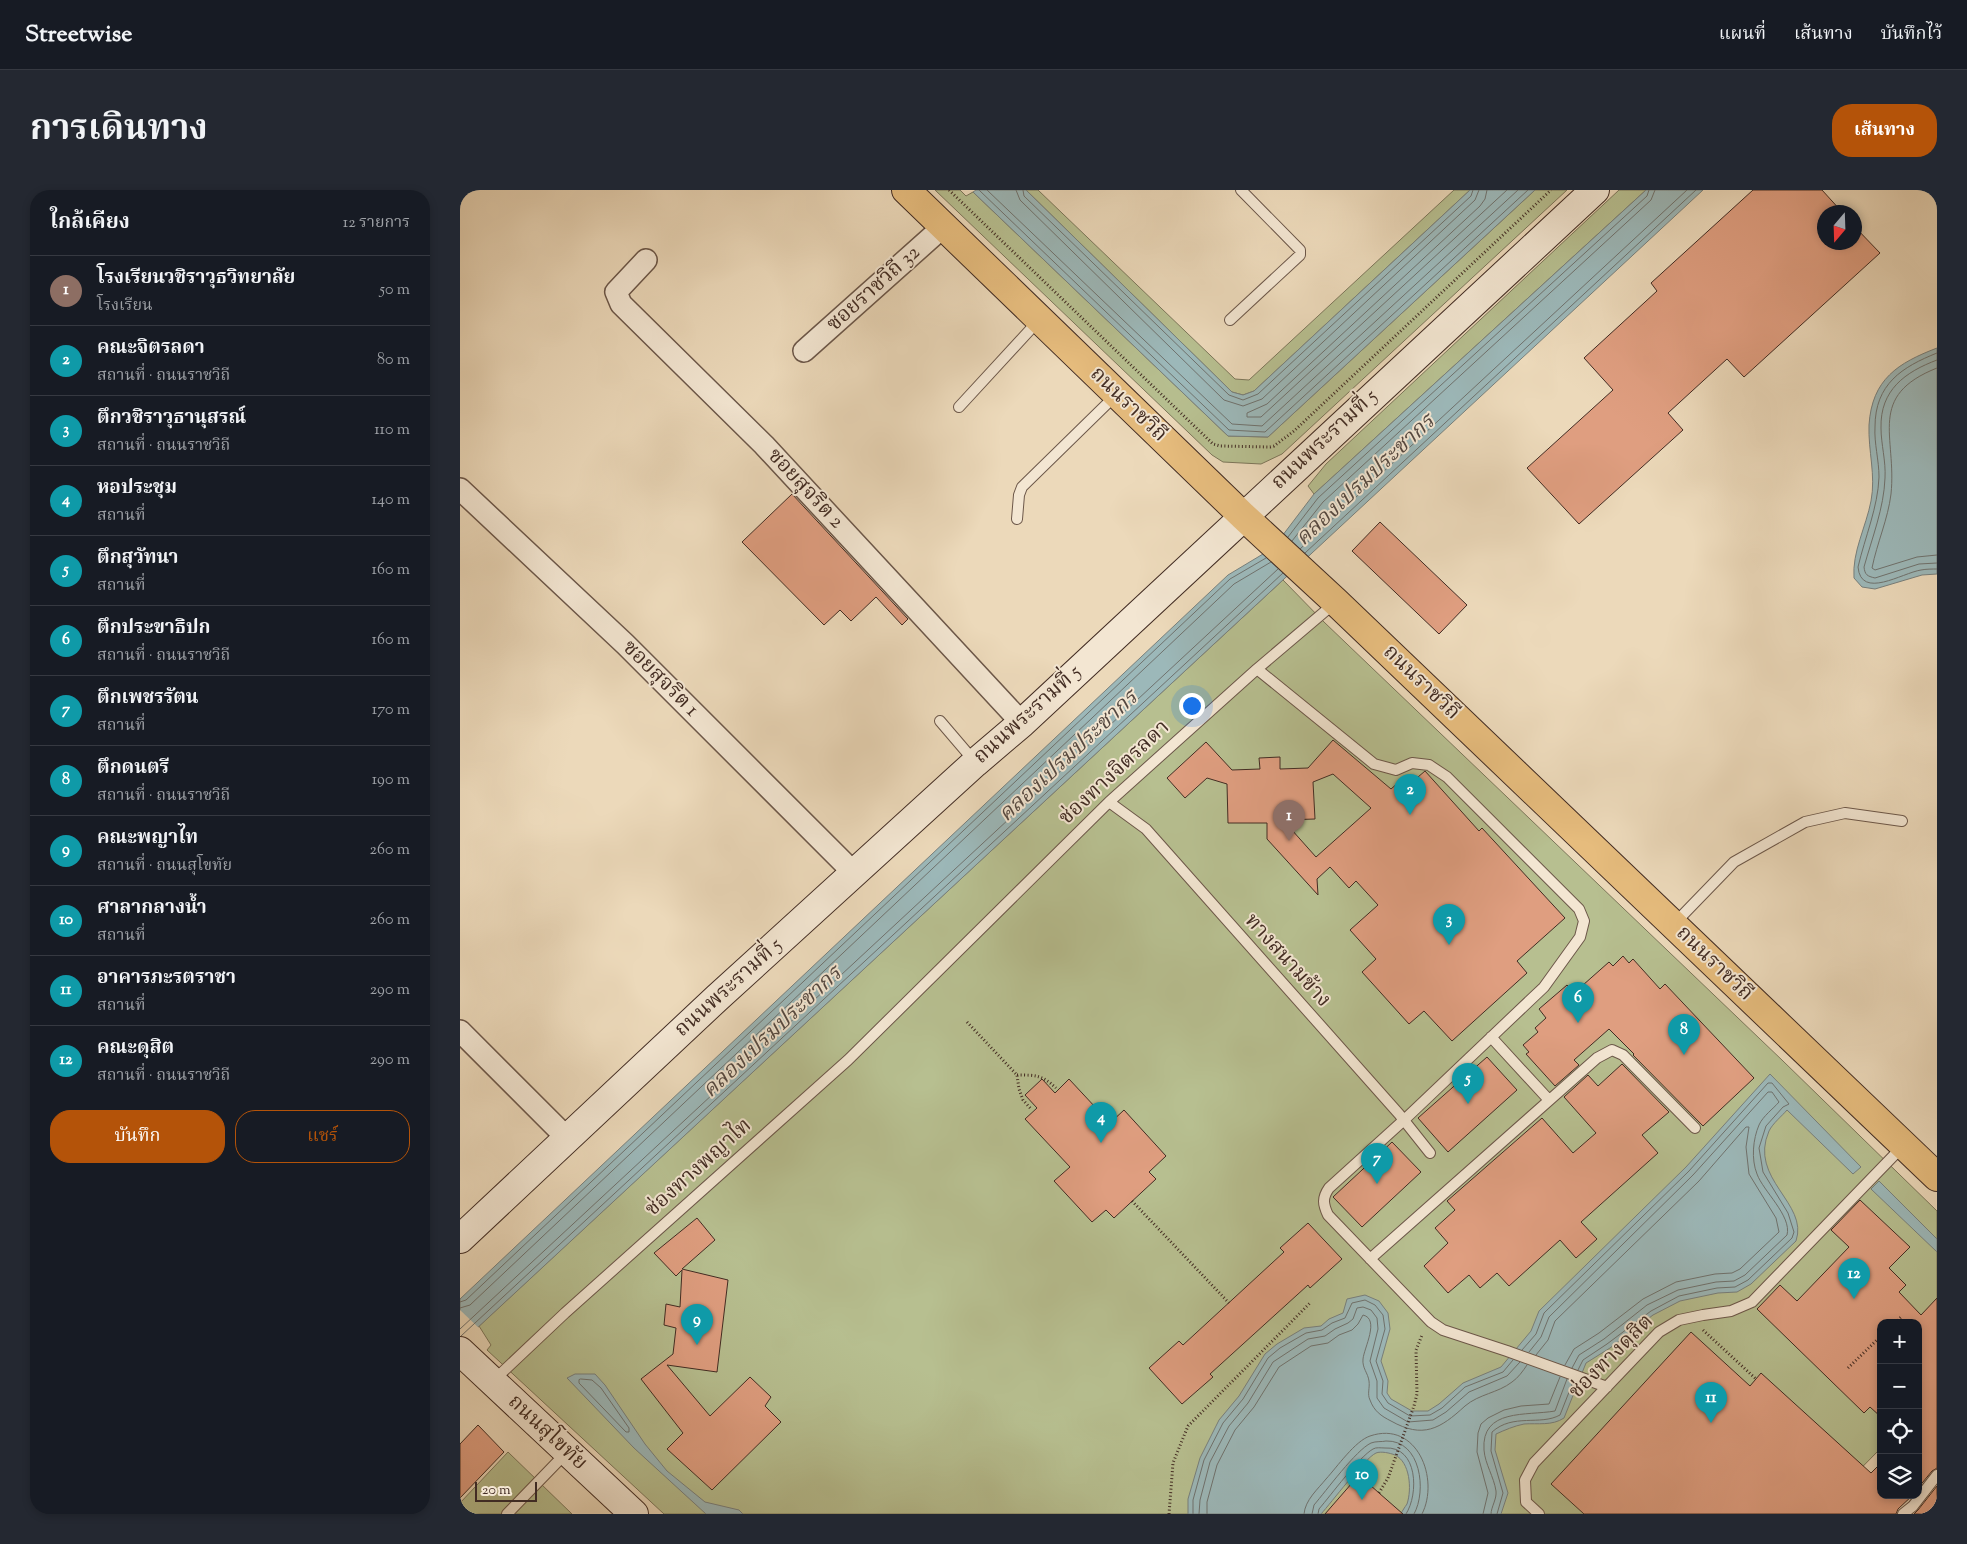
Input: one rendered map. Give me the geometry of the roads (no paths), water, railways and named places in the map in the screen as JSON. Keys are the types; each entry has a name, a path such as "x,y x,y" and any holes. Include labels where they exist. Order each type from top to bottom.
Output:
{"main road":[{"name":"ถนนราชวิถี","path":"906,190 1243,516 1305,572 1937,1177"},
{"name":"ถนนพระรามที่ 5","path":"460,1239 717,998 1022,723 1595,190"},
{"name":"ถนนสุโขทัย","path":"476,1366 634,1514"}],"street":[{"name":"ซอยราชวิถี 32","path":"804,351 944,226"},
{"name":"ซอยสุจริต 2","path":"646,260 616,292 621,304 764,445 1022,723"},
{"name":"ซอยสุจริต 1","path":"460,489 625,644 855,874"},
{"path":"460,1031 567,1138"}],"lane":[{"path":"1230,320 1300,255 1300,250 1291,239 1241,190"},
{"path":"959,407 1039,320"},
{"path":"1017,519 1019,495 1022,487 1117,394"},
{"name":"ช่องทางจิตรลดา","path":"929,981 1109,802 1257,669 1336,602"},
{"path":"1257,669 1374,764 1396,770 1412,763 1429,765 1447,777 1578,909 1584,921 1580,937 1544,988 1329,1188 1324,1196 1324,1205 1328,1215 1431,1322 1443,1330 1607,1387"},
{"path":"940,720 976,763"},
{"name":"ทางสนามข้าง","path":"1109,802 1146,829 1404,1120 1430,1153"},
{"path":"1674,925 1734,862 1805,822 1845,813 1902,820"},
{"name":"ช่องทางพญาไท","path":"476,1366 565,1313 848,1060 929,981"},
{"path":"1491,1037 1550,1100"},
{"path":"1370,1259 1597,1058 1612,1050 1623,1055 1695,1128"},
{"name":"ช่องทางดุสิต","path":"1538,1514 1526,1502 1525,1480 1534,1463 1659,1332 1679,1320 1731,1311 1752,1302 1904,1145"},
{"path":"507,1514 567,1451"},
{"path":"1903,1514 1913,1506 1937,1475"}],"water":[{"path":"976,190 1026,190 1232,392 1243,395 1254,391 1470,190 1535,190 1268,437 1228,436 973,192"},
{"name":"คลองเปรมประชากร","path":"1646,190 1703,190 460,1344 460,1299 1228,575 1273,548 1314,494"},
{"path":"1937,348 1937,574 1922,575 1875,589 1862,587 1854,578 1854,568 1857,549 1871,501 1872,472 1869,425 1875,396 1882,384 1899,367"},
{"path":"1770,1074 1861,1167 1853,1174 1787,1110 1769,1131 1765,1148 1766,1163 1794,1215 1798,1227 1796,1241 1751,1284 1737,1292 1718,1293 1680,1301 1653,1315 1610,1348 1586,1363 1564,1418 1550,1423 1524,1424 1496,1434 1495,1450 1508,1493 1501,1514 1401,1514 1409,1498 1407,1470 1400,1458 1380,1452 1364,1463 1321,1514 1188,1514 1188,1499 1200,1458 1219,1420 1239,1396 1265,1354 1277,1344 1304,1328 1321,1326 1329,1319 1343,1313 1347,1299 1365,1295 1379,1301 1388,1313 1390,1329 1381,1361 1388,1381 1387,1393 1391,1399 1412,1411 1428,1411 1463,1383 1501,1367 1531,1331 1539,1311 1686,1167"},
{"path":"1879,1181 1937,1239 1937,1252 1871,1189"},
{"path":"575,1374 595,1374 605,1385 645,1444 667,1471 705,1502 739,1510 743,1514 706,1514 634,1448 567,1378"}],"place":[{"name":"คณะจิตรลดา","path":"1410,815"},
{"name":"โรงเรียนวชิราวุธวิทยาลัย","path":"1289,841"},
{"name":"ตึกวชิราวุธานุสรณ์","path":"1449,945"},
{"name":"ตึกประขาธิปก","path":"1578,1023"},
{"name":"ตึกดนตรี","path":"1684,1055"},
{"name":"ตึกสุวัทนา","path":"1468,1104"},
{"name":"หอประชุม","path":"1101,1143"},
{"name":"ตึกเพชรรัตน","path":"1377,1184"},
{"name":"คณะดุสิต","path":"1854,1299"},
{"name":"คณะพญาไท","path":"697,1345"},
{"name":"อาคารภะรตราชา","path":"1711,1423"},
{"name":"ศาลากลางน้ำ","path":"1362,1500"}]}
